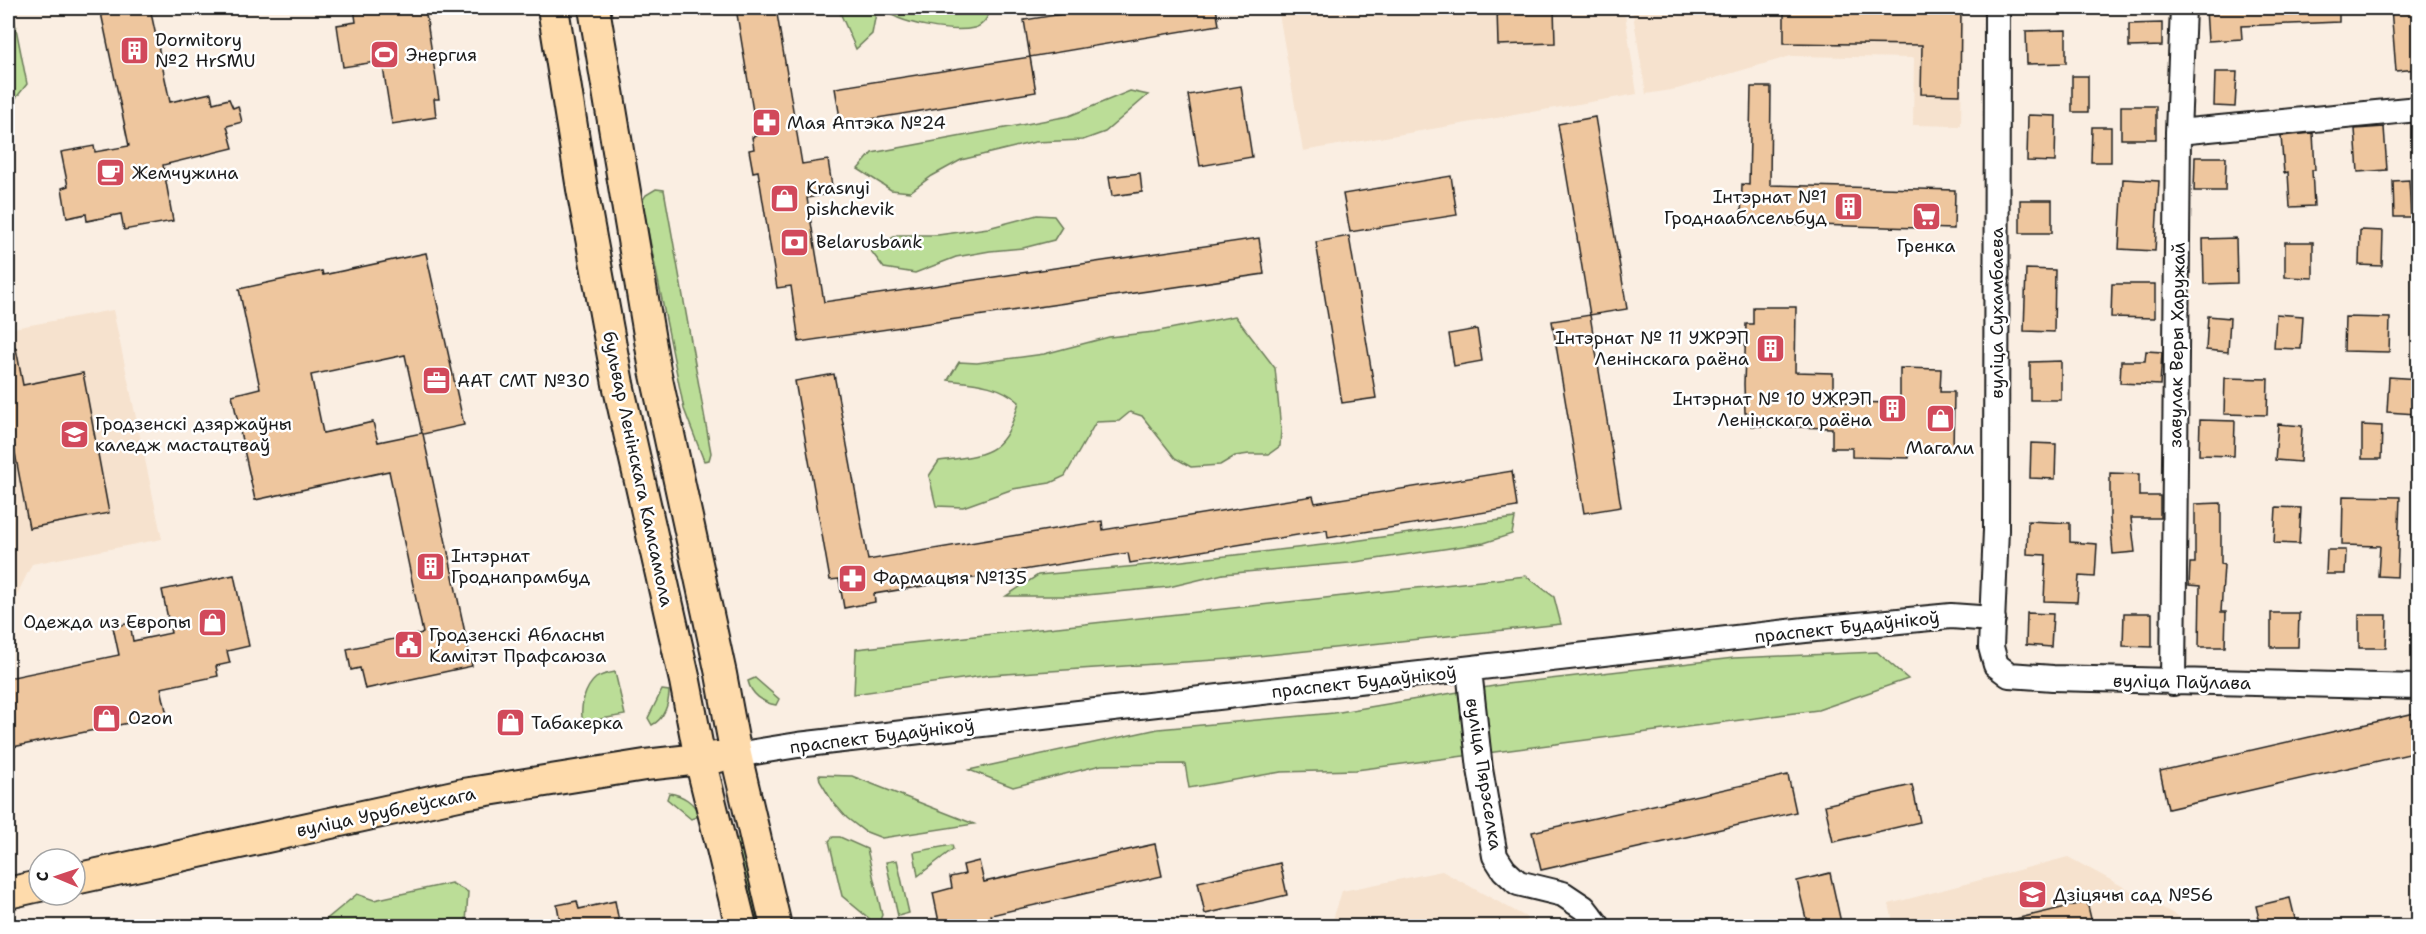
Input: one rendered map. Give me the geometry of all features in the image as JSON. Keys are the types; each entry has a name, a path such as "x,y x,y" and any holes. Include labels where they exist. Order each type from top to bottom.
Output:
{"main road":[{"name":"бульвар Ленінскага Камсамола","path":"553,8 582,189 618,384 685,681 700,759 741,927"},
{"name":"бульвар Ленінскага Камсамола","path":"594,8 655,370 721,674 736,755 776,927"},
{"name":"вуліца Урублеўскага","path":"87,876 463,794 645,765 736,755"},
{"path":"8,893 27,889"}],"street":[{"name":"вуліца Сухамбаева","path":"1993,619 1996,530 1997,8"},
{"name":"завулак Веры Харужай","path":"2173,683 2178,132 2183,8"},
{"path":"2178,132 2418,109"},
{"name":"праспект Будаўнікоў","path":"736,755 798,745 1951,616 1993,619"},
{"name":"вуліца Паўлава","path":"1993,619 1991,647 1996,665 2009,675 2173,683 2418,687"},
{"name":"вуліца Пярэселка","path":"1469,670 1480,769 1495,855 1504,870 1518,883 1563,894 1584,908 1598,927"}],"shaded area":[{"path":"1278,8 1624,8 1637,94 1303,151"},
{"path":"1632,8 1963,8 1961,126 1913,125 1914,58 1791,56 1677,89 1646,94"},
{"name":"Гродзенскі дзяржаўны каледж мастацтваў","path":"113,310 162,539 32,564 8,613 8,329"},
{"name":"Дзіцячы сад №56","path":"2068,857 2185,920 2187,926 1894,926 1889,904"},
{"path":"1442,871 1526,917 1528,926 1331,926 1342,891"}],"green space":[{"path":"8,8 12,8 27,84 16,98 8,102"},
{"path":"838,8 877,8 872,34 856,49"},
{"path":"883,8 992,8 985,20 977,27 953,29 912,23 890,14"},
{"path":"1130,91 1148,95 1105,132 1083,140 1035,142 961,160 932,176 910,192 891,190 858,169 872,153 1069,116"},
{"path":"656,189 664,190 711,453 709,460 704,461 684,409 642,201 646,195"},
{"path":"1037,215 1054,216 1062,227 1054,240 1023,248 956,257 915,273 884,268 871,251 897,235 938,235 988,228"},
{"path":"1235,316 1275,368 1281,430 1280,446 1269,454 1235,456 1220,465 1191,467 1175,458 1142,416 1130,412 1119,421 1096,422 1065,476 1050,483 1013,489 963,507 936,506 929,476 939,461 971,456 992,449 1007,433 1019,402 994,388 948,380 959,362 977,363 1044,354 1109,337 1154,332"},
{"path":"1515,518 1512,534 1484,543 1349,563 1223,574 1169,587 1076,596 1006,596 1038,575 1340,543"},
{"path":"1526,576 1554,597 1561,624 1230,659 990,675 854,694 856,649"},
{"path":"1877,652 1908,679 1818,710 1356,770 1281,772 1189,788 1185,764 1101,765 1013,787 969,770 1158,729 1334,713 1506,684 1734,658"},
{"path":"615,672 625,715 583,722 582,704 592,682 598,677"},
{"path":"755,678 779,699 776,705 762,700 755,694 748,681"},
{"path":"662,690 669,691 667,706 660,719 652,725 648,718"},
{"path":"819,775 852,776 974,824 882,838 864,831 847,818 832,801"},
{"path":"669,793 687,800 699,816 691,819 667,799"},
{"path":"742,837 762,926 756,926 735,839"},
{"path":"833,837 840,837 867,849 882,915 880,920 871,920 842,896 829,841"},
{"path":"952,845 953,849 918,876 914,852"},
{"path":"897,860 909,913 898,916 886,862"},
{"path":"451,883 468,892 466,923 448,926 244,926 287,922 323,922 357,894 374,900"}],"building":[{"path":"100,8 150,8 170,102 211,93 213,103 229,99 233,108 238,106 242,122 227,126 233,148 163,165 173,221 124,230 121,214 87,221 86,214 67,218 62,188 68,186 61,152 94,146 95,152 129,146"},
{"path":"354,8 425,8 439,99 434,99 436,117 392,124 382,61 343,67 337,25 356,22"},
{"path":"736,8 776,8 802,164 828,160 833,193 807,198 824,302 1259,238 1264,274 799,342 791,286 777,288 758,171 753,172 749,150 754,149 752,137 757,136"},
{"path":"1101,8 1216,8 1219,25 1030,57 1024,20"},
{"path":"1497,8 1554,8 1555,43 1498,45"},
{"path":"1784,8 1961,8 1960,95 1921,94 1922,45 1784,43"},
{"path":"2339,8 2339,22 2241,26 2242,39 2208,41 2206,9"},
{"path":"2391,8 2417,8 2418,69 2396,71"},
{"path":"2162,23 2162,46 2129,47 2129,24"},
{"path":"2066,30 2066,63 2027,64 2026,31"},
{"path":"1030,57 1036,92 841,124 835,88"},
{"path":"2215,72 2237,72 2235,107 2214,106"},
{"path":"2072,76 2088,76 2088,112 2072,112"},
{"path":"1241,86 1252,157 1200,166 1188,95"},
{"name":"Інтэрнат №1 Гроднааблсельбуд","path":"1751,87 1771,87 1770,185 1955,190 1954,229 1741,223 1742,184 1749,185"},
{"path":"2121,106 2156,106 2156,139 2121,139"},
{"path":"2028,115 2056,116 2055,162 2027,161"},
{"path":"1595,117 1627,309 1590,315 1558,124"},
{"path":"2092,127 2111,127 2111,162 2091,162"},
{"path":"2384,127 2387,170 2358,172 2355,129"},
{"path":"2313,133 2314,206 2290,207 2288,172 2284,173 2281,136"},
{"path":"2195,157 2226,157 2225,191 2194,191"},
{"path":"1140,173 1142,192 1112,196 1109,177"},
{"path":"1451,176 1457,215 1350,232 1343,194"},
{"path":"2123,179 2159,181 2155,251 2119,249"},
{"path":"2409,180 2411,217 2394,217 2393,181"},
{"path":"2020,200 2052,200 2052,233 2020,233"},
{"path":"2360,230 2383,231 2382,266 2359,265"},
{"path":"1349,236 1376,398 1342,403 1316,242"},
{"path":"2236,238 2237,283 2204,284 2203,239"},
{"path":"2285,242 2313,242 2313,278 2285,277"},
{"path":"426,253 464,425 423,434 472,666 365,689 360,668 351,670 347,649 423,633 389,471 255,500 232,395 260,388 239,289 322,271 323,275","holes":["405,355 422,433 378,442 373,422 323,433 311,375"]},
{"path":"2026,269 2055,270 2054,332 2024,331"},
{"path":"2112,284 2155,284 2155,318 2111,317"},
{"path":"1753,307 1796,307 1795,372 1833,373 1833,402 1900,403 1900,368 1941,369 1940,392 1954,392 1953,450 1909,449 1909,458 1852,457 1852,448 1832,448 1832,428 1752,426 1752,413 1745,413 1744,384 1746,324 1753,324"},
{"path":"2276,314 2303,316 2301,349 2274,348"},
{"path":"1590,315 1621,507 1584,513 1552,321"},
{"path":"2208,316 2230,318 2228,352 2206,350"},
{"path":"2345,317 2390,318 2389,352 2344,351"},
{"path":"1477,329 1482,361 1454,366 1449,334"},
{"path":"8,348 16,348 23,385 83,373 109,513 29,528 13,442 8,443"},
{"path":"2146,351 2162,352 2160,385 2120,383 2121,361 2145,361"},
{"path":"2061,361 2061,400 2030,400 2030,362"},
{"path":"834,374 868,560 1102,521 1103,530 1313,496 1315,503 1512,471 1517,507 1328,538 1327,530 1130,563 1128,553 874,594 875,602 844,608 839,579 830,580 795,381"},
{"path":"2389,377 2418,379 2416,414 2387,412"},
{"path":"2225,378 2268,379 2267,415 2224,414"},
{"path":"2200,420 2235,421 2234,456 2199,455"},
{"path":"2278,424 2302,426 2300,462 2275,460"},
{"path":"2362,425 2382,426 2381,459 2362,459"},
{"path":"2031,443 2056,444 2055,479 2030,478"},
{"path":"2110,473 2139,474 2139,496 2160,496 2160,518 2131,518 2135,552 2113,554"},
{"path":"2343,496 2400,497 2397,577 2378,576 2380,546 2342,545"},
{"path":"2221,503 2221,564 2224,565 2221,612 2226,612 2225,647 2199,647 2200,586 2189,585 2190,563 2195,563 2195,504"},
{"path":"2276,507 2301,508 2299,544 2274,543"},
{"path":"2028,521 2070,523 2070,542 2097,544 2095,577 2079,576 2077,602 2044,601 2046,555 2027,554"},
{"path":"2327,550 2346,550 2345,574 2326,574"},
{"path":"234,575 249,646 227,651 230,663 216,666 218,676 161,688 167,715 8,748 8,678 119,655 113,627 130,623 133,641 171,633 162,590"},
{"path":"2027,613 2053,614 2051,647 2026,645"},
{"path":"2124,613 2152,613 2152,647 2123,646"},
{"path":"2271,613 2299,613 2298,647 2271,647"},
{"path":"2359,615 2387,615 2386,648 2359,648"},
{"path":"2415,713 2418,727 2418,752 2168,809 2160,771"},
{"path":"1788,775 1796,812 1541,870 1532,832"},
{"path":"1912,785 1920,822 1833,842 1825,805"},
{"path":"1155,844 1162,876 991,915 994,927 940,927 933,893 952,888 950,877 965,874 963,865 979,861 984,882"},
{"path":"1280,863 1287,895 1205,914 1198,882"},
{"path":"1830,873 1842,927 1808,927 1797,881"},
{"path":"2290,898 2297,927 2261,927 2256,906"},
{"path":"577,901 579,909 615,901 620,927 561,927 557,905"},
{"path":"2087,902 2093,927 2011,927 2011,920"}],"place":[{"name":"Dormitory №2 HrSMU","path":"134,50"},
{"name":"Энергия","path":"385,55"},
{"name":"Мая Аптэка №24","path":"766,123"},
{"name":"Жемчужина","path":"111,173"},
{"name":"Krasnyi pishchevik","path":"785,198"},
{"name":"Інтэрнат №1 Гроднааблсельбуд","path":"1848,207"},
{"name":"Гренка","path":"1926,217"},
{"name":"Belarusbank","path":"795,242"},
{"name":"Інтэрнат № 11 УЖРЭП Ленінскага раёна","path":"1770,348"},
{"name":"ААТ СМТ №30","path":"436,381"},
{"name":"Інтэрнат № 10 УЖРЭП Ленінскага раёна","path":"1893,409"},
{"name":"Магали","path":"1940,419"},
{"name":"Гродзенскі дзяржаўны каледж мастацтваў","path":"74,434"},
{"name":"Інтэрнат Гроднапрамбуд","path":"430,566"},
{"name":"Фармацыя №135","path":"852,578"},
{"name":"Одежда из Европы","path":"212,622"},
{"name":"Гродзенскі Абласны Камітэт Прафсаюза","path":"408,645"},
{"name":"Ozon","path":"107,718"},
{"name":"Табакерка","path":"510,723"},
{"name":"Дзіцячы сад №56","path":"2032,895"}]}
